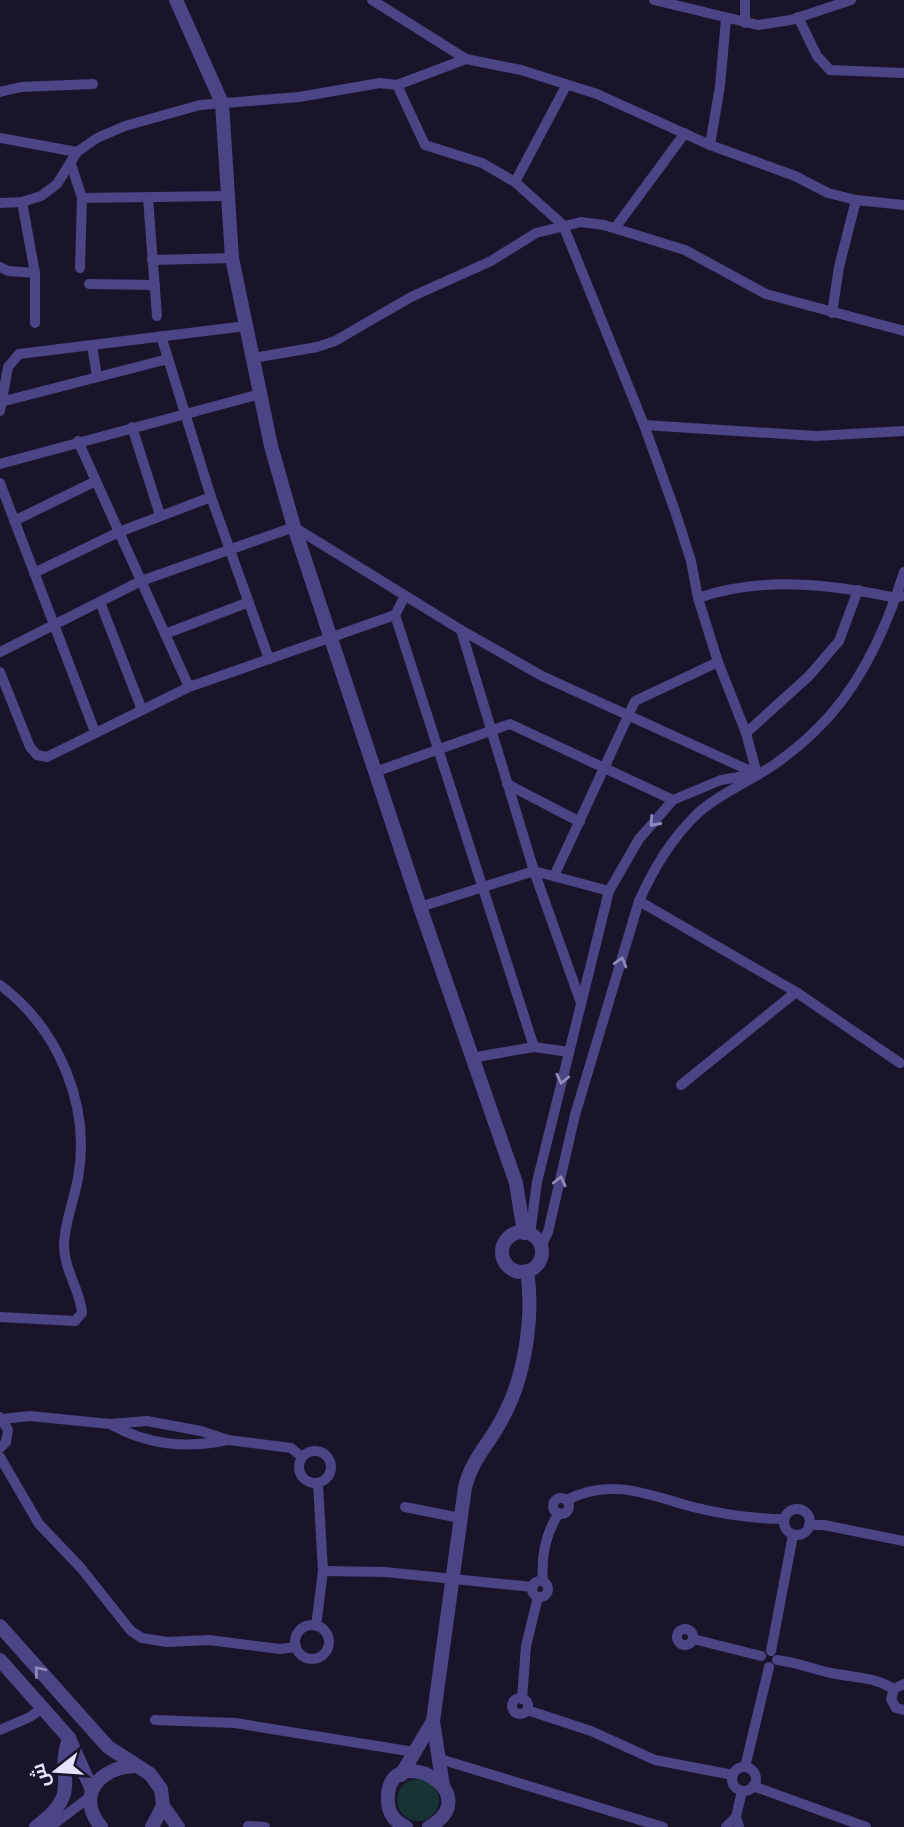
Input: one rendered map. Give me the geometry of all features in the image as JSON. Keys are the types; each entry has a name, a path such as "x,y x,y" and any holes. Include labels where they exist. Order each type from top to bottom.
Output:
{"street":[{"path":"176,0 222,103 232,258 260,394 294,527 471,1058 516,1183 527,1233 541,1246"},
{"path":"372,0 466,59 521,70 597,94 710,145 795,176 828,192 856,200 904,205"},
{"path":"654,0 685,4 745,23 772,24 850,0"},
{"path":"745,0 745,23"},
{"path":"798,17 817,56 831,70 904,73"},
{"path":"710,145 720,86 726,19"},
{"path":"0,203 22,202 41,196 57,184 77,152 97,138 125,126 200,105 299,97 380,83 397,85 466,59"},
{"path":"0,92 21,86 93,85"},
{"path":"397,85 425,145 465,155 515,182 564,225 644,425 691,561 698,598 718,662 746,733 757,774"},
{"path":"515,182 566,86"},
{"path":"615,228 685,133"},
{"path":"0,138 77,152"},
{"path":"71,164 82,198 80,268"},
{"path":"82,198 227,195"},
{"path":"148,198 157,316"},
{"path":"832,313 839,267 856,200"},
{"path":"22,202 35,273 36,323"},
{"path":"253,358 306,350 335,341 411,297 491,261 536,233 564,225 593,222 685,250 766,294 904,331"},
{"path":"152,260 232,258"},
{"path":"0,267 8,271 35,273"},
{"path":"89,284 155,285"},
{"path":"168,359 1,406 8,367 19,354 246,326"},
{"path":"161,337 211,497 269,659"},
{"path":"92,345 97,377"},
{"path":"0,464 260,394"},
{"path":"644,425 817,436 904,431"},
{"path":"132,427 160,515"},
{"path":"78,441 189,687"},
{"path":"14,521 96,481"},
{"path":"0,483 95,732"},
{"path":"34,573 119,532 211,497"},
{"path":"0,652 141,581 294,527"},
{"path":"294,527 461,630 542,676 757,774"},
{"path":"527,1233 509,1238 502,1253 509,1267 527,1271 539,1263 575,1115 639,901 653,869 673,839 700,811 774,765 833,712 857,678 900,597 904,572"},
{"path":"698,598 726,589 758,585 823,586 900,597"},
{"path":"746,733 809,676 839,641 858,590"},
{"path":"0,672 30,747 37,755 52,756 189,687 395,615 405,596"},
{"path":"100,602 142,710"},
{"path":"165,634 249,602"},
{"path":"395,615 534,1047"},
{"path":"461,630 534,871 581,1003"},
{"path":"555,874 607,768 628,715 639,698 718,662"},
{"path":"375,772 510,724 518,725 673,800"},
{"path":"527,1233 537,1182 609,891 639,839 673,800 721,780 757,774"},
{"path":"507,784 580,822"},
{"path":"420,906 534,871 555,874 609,891"},
{"path":"639,901 796,992 900,1063"},
{"path":"0,985 26,1010 51,1043 69,1079 79,1111 82,1144 64,1247 82,1313 75,1321 62,1323 0,1317"},
{"path":"681,1085 796,992"},
{"path":"471,1058 534,1047 569,1052"},
{"path":"432,1826 446,1802 433,1721 460,1518 470,1469 503,1419 512,1394 530,1326 527,1271"},
{"path":"0,1448 8,1437 2,1418 30,1416 110,1424 147,1421 201,1431 228,1440 291,1448 302,1457"},
{"path":"110,1424 132,1437 178,1446 228,1440"},
{"path":"302,1457 317,1451 327,1457 331,1473 318,1484"},
{"path":"0,1457 39,1524 81,1568 131,1631 142,1638 167,1642 209,1640 280,1649 296,1647 308,1658 324,1653 327,1637 316,1626 306,1626 298,1632 296,1647"},
{"path":"302,1457 299,1468 303,1478 318,1484"},
{"path":"316,1626 323,1571 318,1484"},
{"path":"784,1518 714,1511 630,1489 593,1489 567,1500 569,1508 559,1513 546,1539 526,1646 522,1699 514,1700 512,1708 518,1714 527,1710 591,1731 655,1760 733,1775 745,1767 793,1535"},
{"path":"405,1507 460,1518"},
{"path":"800,1509 808,1515 809,1525 803,1533 793,1535 785,1529 784,1518 790,1511 800,1509"},
{"path":"809,1525 824,1525 904,1541"},
{"path":"323,1571 385,1572 538,1588"},
{"path":"0,1626 108,1747 150,1774 161,1789 163,1806 178,1827"},
{"path":"693,1639 827,1672 867,1676 899,1687 893,1704 904,1710"},
{"path":"0,1660 69,1738 91,1793 91,1811 101,1827"},
{"path":"0,1730 30,1717 44,1707"},
{"path":"155,1720 235,1723 414,1752"},
{"path":"401,1775 433,1721"},
{"path":"36,1827 55,1813 67,1790 64,1751 69,1738"},
{"path":"440,1759 663,1827"},
{"path":"50,1827 91,1793 102,1775 117,1767 135,1766"},
{"path":"745,1767 755,1777 753,1786"},
{"path":"400,1825 391,1814 388,1797 394,1781 410,1771 429,1773 443,1786"},
{"path":"733,1775 733,1785 742,1791"},
{"path":"742,1791 753,1786 866,1827"},
{"path":"726,1827 737,1822 742,1791"},
{"path":"152,1827 163,1806"},
{"path":"248,1826 265,1827"}],"green space":[{"path":"418,1779 433,1785 439,1800 433,1815 418,1821 403,1815 397,1800 403,1785"}]}
